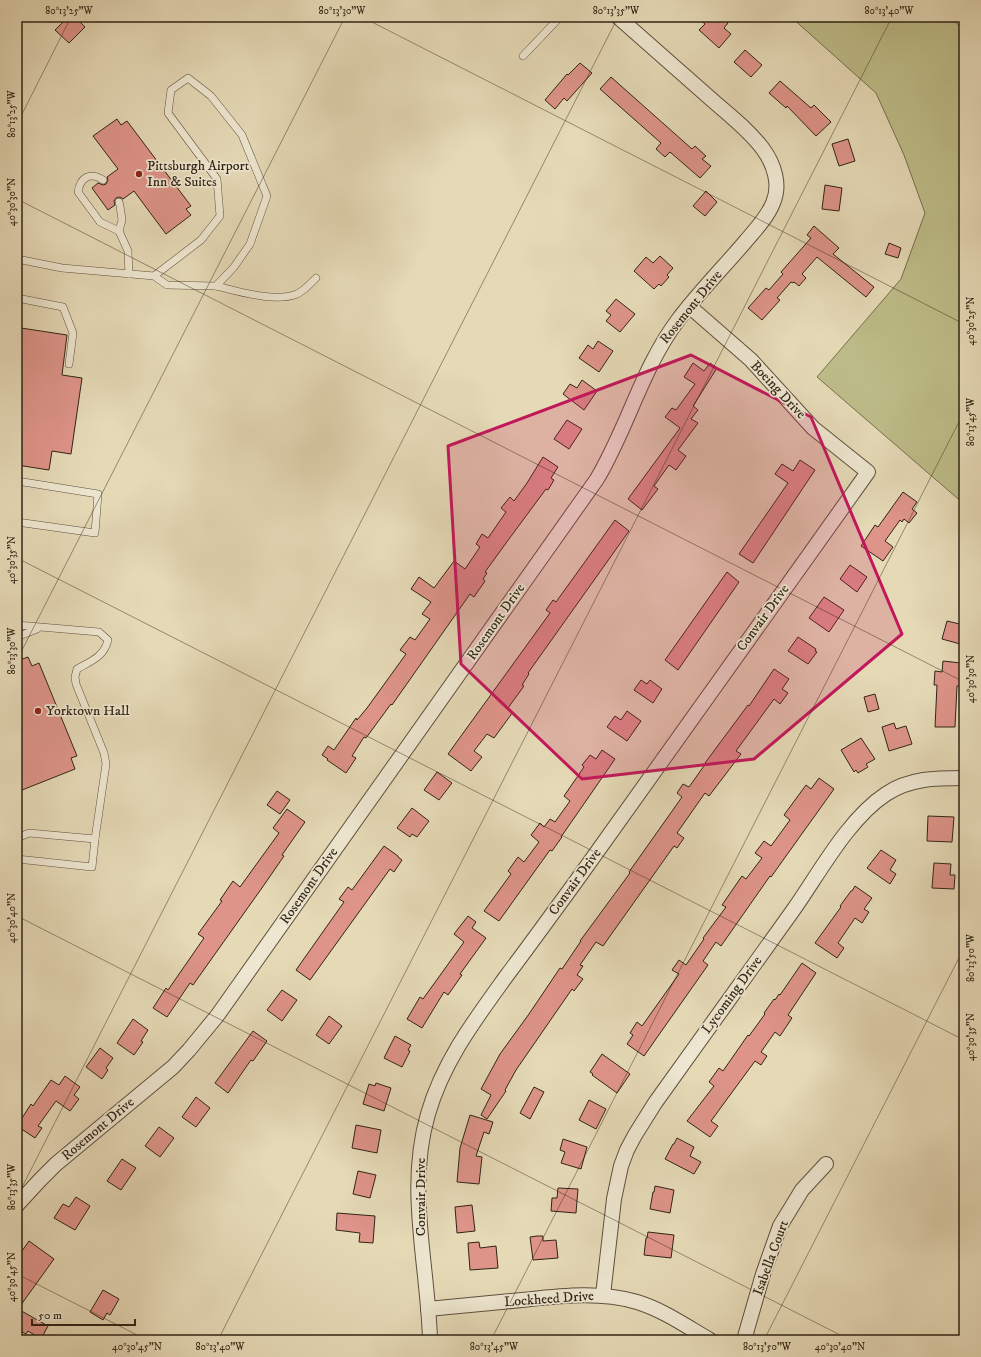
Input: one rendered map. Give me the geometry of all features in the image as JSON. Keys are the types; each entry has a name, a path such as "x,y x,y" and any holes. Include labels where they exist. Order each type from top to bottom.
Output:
{"street":[{"name":"Rosemont Drive","path":"17,1205 56,1164 173,1067 217,1016 597,479 613,451 644,376 658,348 689,306 766,216 773,204 777,194 775,173 764,150 755,139 618,17"},
{"name":"Boeing Drive","path":"689,306 751,360 820,434 868,472"},
{"name":"Convair Drive","path":"430,1340 418,1206 418,1172 423,1133 430,1108 441,1078 451,1058 473,1022 587,866 868,472"},
{"name":"Lycoming Drive","path":"603,1295 614,1199 621,1166 635,1135 655,1103 862,814 887,793 902,785 917,780 934,778 964,778"},
{"name":"Isabella Court","path":"744,1340 763,1274 780,1226 802,1190 826,1164"},
{"name":"Lockheed Drive","path":"428,1309 550,1297 603,1295 652,1307 710,1340"}],"lane":[{"path":"523,56 560,17"},
{"path":"154,276 200,240 220,216 217,179 168,113 171,90 188,78 211,96 242,135 268,196 250,244 234,267 216,286"},
{"path":"103,180 98,176 92,175 84,178 78,186 78,192 100,222 120,231"},
{"path":"119,202 122,220 120,231 128,251 129,274"},
{"path":"17,259 62,268 154,276 167,285 216,286 274,297 286,297 296,294 306,288 316,278"},
{"path":"17,298 63,307 73,333 69,364"},
{"path":"17,481 98,494 95,533 17,522"},
{"path":"17,625 99,632 108,640 104,651 98,657 77,669 75,677 76,684 104,753 106,764 92,867 17,859"},
{"path":"17,637 39,628"},
{"path":"17,838 29,833 95,839"}],"highlighted area":[{"path":"691,355 811,417 902,634 754,759 582,779 461,664 448,446"}],"shaded area":[{"path":"791,17 948,17 964,29 964,504 817,377 901,279 925,213 904,155 876,93"}],"building":[{"path":"68,17 75,17 85,27 69,43 55,30"},
{"path":"697,17 721,17 728,23 724,28 731,34 719,48 699,30 705,24"},
{"path":"745,50 762,65 751,77 734,62"},
{"path":"580,63 592,73 567,101 564,98 555,109 545,100 567,74 568,75"},
{"path":"611,77 692,149 695,146 706,156 702,159 711,166 700,178 670,152 665,157 656,149 661,143 600,89"},
{"path":"780,81 811,108 814,105 831,122 816,136 787,106 786,108 769,93"},
{"name":"Pittsburgh Airport Inn & Suites","path":"117,119 121,125 127,121 191,206 186,209 191,215 166,234 134,191 123,199 120,197 116,198 114,201 115,205 108,210 92,188 98,183 103,185 106,184 108,180 107,177 118,169 93,136"},
{"path":"848,139 855,161 839,166 832,144"},
{"path":"825,185 842,188 839,211 822,209"},
{"path":"706,191 717,202 705,216 693,206"},
{"path":"814,226 839,248 833,254 874,287 866,297 817,257 802,274 806,278 799,286 794,282 791,282 777,298 780,300 762,320 748,308 766,288 769,290 783,274 781,272 811,238 807,235"},
{"path":"889,243 901,248 898,258 885,254"},
{"path":"660,256 673,268 667,275 669,277 661,286 659,284 654,289 634,271 646,257 653,263"},
{"path":"616,299 635,314 620,332 606,321 611,315 606,311"},
{"path":"21,328 67,335 62,375 82,378 71,454 52,451 49,470 17,465 17,334 20,334"},
{"path":"598,341 613,351 599,372 579,358 588,345 593,349"},
{"path":"693,363 704,371 710,363 717,368 693,406 698,410 691,419 698,423 678,450 686,456 676,470 669,465 654,486 658,489 642,510 628,499 680,428 665,417 672,408 676,410 695,384 684,377"},
{"path":"582,380 597,391 584,410 563,394 570,384 577,388"},
{"path":"567,420 582,429 569,449 554,439"},
{"path":"543,457 558,467 551,478 554,480 548,490 546,489 485,572 487,573 483,579 485,581 474,597 470,594 392,705 391,704 366,738 364,737 352,756 356,758 346,773 322,755 328,746 334,750 356,718 357,720 367,708 406,654 400,650 410,637 415,640 430,619 422,614 431,602 411,589 419,577 434,588 454,561 465,569 480,547 476,544 482,534 488,538 506,512 501,508 510,497 514,501"},
{"path":"800,460 815,470 753,563 739,554 788,483 775,474 782,464 793,471"},
{"path":"903,492 917,502 912,509 917,513 909,523 904,519 902,522 900,520 885,541 893,547 883,561 861,546 875,525 878,527"},
{"path":"615,520 629,531 528,673 529,674 522,685 524,686 508,708 513,712 494,738 487,734 474,751 482,757 471,771 448,754 550,613 546,610 553,600 556,602"},
{"path":"850,565 867,577 857,592 840,579"},
{"path":"727,572 739,582 678,670 665,660"},
{"path":"824,597 844,610 829,632 809,618"},
{"path":"947,621 964,625 964,645 942,639"},
{"path":"798,637 816,649 815,651 817,652 808,664 788,651"},
{"name":"Yorktown Hall","path":"28,657 32,666 39,663 77,756 71,758 75,769 17,792 17,661"},
{"path":"943,661 961,663 960,686 957,686 955,727 935,727 937,685 934,685 935,671 942,672"},
{"path":"774,669 789,679 782,689 788,693 780,704 774,699 736,751 741,754 709,796 705,793 677,833 684,838 677,848 674,846 603,946 596,942 580,965 583,966 577,975 583,979 574,991 572,989 516,1070 505,1090 506,1091 487,1119 481,1115 491,1095 481,1089 500,1054 560,968 562,969 580,941 630,873 629,872 682,797 677,793 683,784 689,787 705,763 748,705 749,706"},
{"path":"641,680 647,684 650,680 662,689 653,703 634,690"},
{"path":"875,694 879,709 868,712 864,697"},
{"path":"627,711 641,721 627,741 607,727 615,716 621,720"},
{"path":"894,723 896,729 906,726 912,744 889,751 882,727"},
{"path":"861,738 875,759 866,764 868,767 858,773 856,770 854,772 841,750"},
{"path":"602,750 615,759 552,851 550,850 499,921 484,911 511,874 508,871 518,857 524,862 539,842 531,835 540,823 544,827 550,819 555,822 570,801 564,796 584,767 582,765 590,755 596,759"},
{"path":"437,772 452,783 439,800 424,790"},
{"path":"819,778 834,789 721,946 716,942 703,961 708,965 644,1056 627,1044 633,1035 630,1033 637,1022 642,1026 679,974 672,970 679,960 686,965 704,939 703,938 726,907 722,905 742,876 746,879 762,858 755,853 764,841 771,846 790,820 784,815 806,785 811,789"},
{"path":"277,791 290,800 280,814 267,805"},
{"path":"412,808 429,821 417,837 412,834 410,837 397,828"},
{"path":"287,809 305,822 282,855 284,856 264,885 193,985 190,983 167,1017 153,1008 166,988 168,990 204,938 198,934 222,901 220,900 233,881 240,887 279,833 273,828"},
{"path":"928,816 954,817 952,842 927,841"},
{"path":"384,846 402,860 394,872 390,869 310,980 296,970 344,902 339,899 348,887 352,890"},
{"path":"881,850 896,860 890,870 896,874 890,884 867,868"},
{"path":"934,863 951,864 950,875 955,875 954,889 932,888"},
{"path":"855,886 872,898 864,909 869,912 862,923 855,918 838,943 844,948 837,958 815,943"},
{"path":"468,916 476,922 472,928 486,938 460,974 462,975 448,995 444,992 422,1028 407,1019 420,997 423,999 464,942 454,934"},
{"path":"802,963 816,973 788,1015 792,1018 780,1036 775,1032 761,1052 767,1056 761,1065 755,1061 711,1121 718,1126 710,1137 687,1121 714,1086 709,1082 719,1068 723,1071 748,1035 749,1036 765,1014 764,1013 774,999 775,1000 779,994 780,995"},
{"path":"282,990 297,1000 282,1021 267,1010"},
{"path":"329,1016 342,1026 329,1044 316,1035"},
{"path":"133,1019 148,1030 141,1041 143,1042 134,1055 117,1043"},
{"path":"253,1031 267,1041 253,1061 251,1060 228,1093 215,1083"},
{"path":"395,1036 411,1045 408,1050 410,1051 402,1067 384,1058"},
{"path":"100,1048 113,1058 106,1068 108,1070 102,1079 86,1067"},
{"path":"602,1054 630,1074 617,1093 590,1072"},
{"path":"65,1076 80,1087 74,1095 79,1099 70,1111 56,1101 38,1126 42,1128 35,1138 17,1126 31,1104 33,1106 51,1080 59,1085"},
{"path":"376,1083 391,1088 384,1111 363,1104 369,1084 375,1086"},
{"path":"534,1087 544,1092 530,1119 520,1113"},
{"path":"196,1097 210,1108 196,1127 182,1117"},
{"path":"589,1100 606,1109 596,1129 579,1120"},
{"path":"470,1115 493,1122 489,1134 484,1132 476,1156 482,1157 479,1184 457,1182 460,1148"},
{"path":"356,1125 381,1130 377,1153 352,1148"},
{"path":"159,1127 174,1138 160,1157 145,1146"},
{"path":"677,1138 694,1147 690,1156 701,1162 694,1174 665,1159"},
{"path":"563,1139 587,1147 581,1169 561,1163 565,1152 560,1150"},
{"path":"122,1159 136,1168 121,1190 107,1181"},
{"path":"358,1171 376,1175 370,1198 353,1194"},
{"path":"655,1186 674,1190 670,1213 650,1209"},
{"path":"558,1188 578,1189 576,1213 551,1211 552,1198 557,1198"},
{"path":"76,1197 90,1206 75,1230 54,1218 63,1204 69,1207"},
{"path":"472,1205 475,1231 457,1233 455,1207"},
{"path":"337,1213 375,1216 373,1243 359,1242 360,1233 336,1230"},
{"path":"648,1232 674,1235 671,1258 644,1255"},
{"path":"543,1236 543,1241 556,1240 558,1258 533,1260 530,1237"},
{"path":"29,1241 54,1259 18,1309 48,1326 41,1339 28,1331 26,1334 17,1329 17,1258"},
{"path":"479,1242 480,1248 496,1246 498,1268 470,1270 468,1243"},
{"path":"103,1290 119,1299 110,1315 107,1313 103,1320 90,1312"}],"place":[{"name":"Pittsburgh Airport Inn & Suites","path":"139,174"},
{"name":"Yorktown Hall","path":"38,711"}]}
